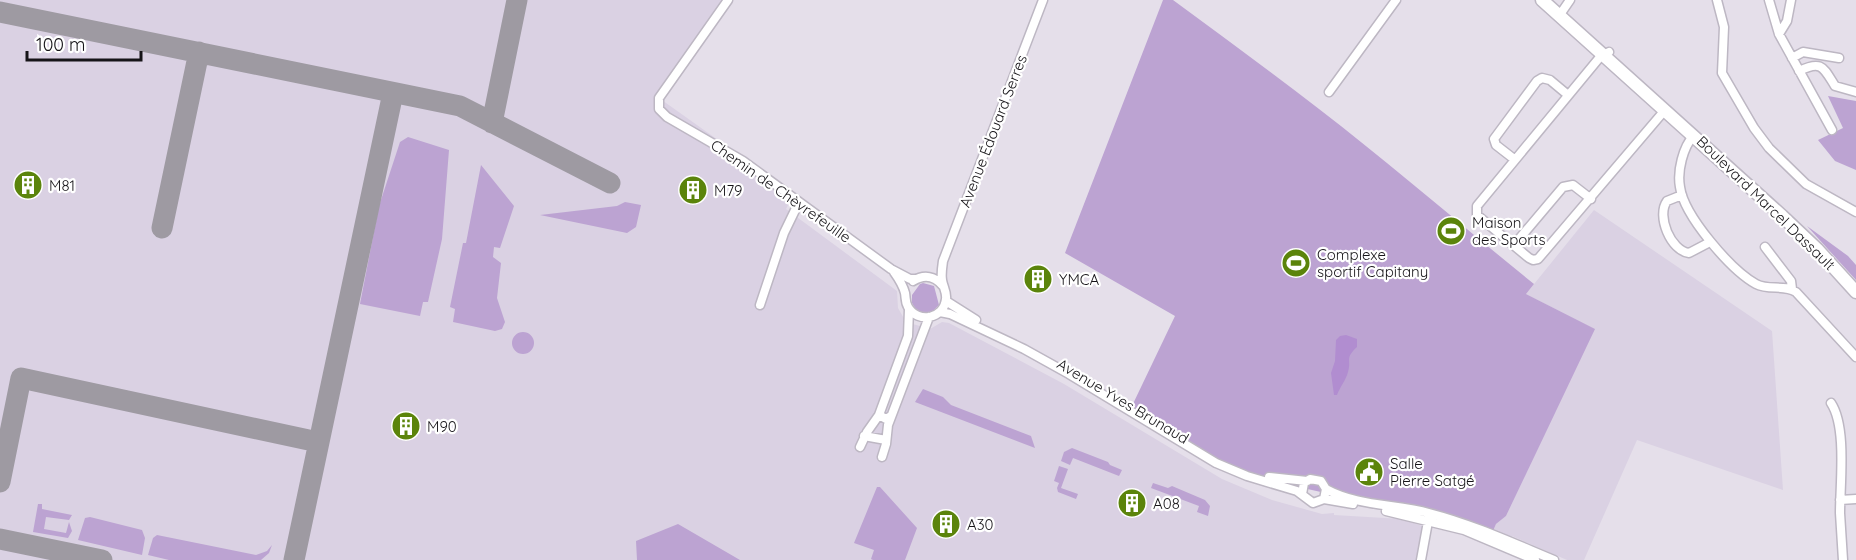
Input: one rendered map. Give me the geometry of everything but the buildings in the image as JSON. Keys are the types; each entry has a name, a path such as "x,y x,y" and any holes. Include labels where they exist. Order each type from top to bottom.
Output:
{"main road":[{"name":"Boulevard Marcel Dassault","path":"1542,0 1561,13 1606,53 1817,249 1856,292"},
{"name":"Boulevard Marcel Dassault","path":"1550,0 1561,13"}],"street":[{"name":"Chemin de Chèvrefeuille","path":"728,0 659,98 658,105 662,113 734,154 891,269 910,279 915,279"},
{"name":"Avenue Édouard Serres","path":"944,287 941,272 943,261 1043,0"},
{"path":"1329,92 1395,0"},
{"path":"1561,13 1570,0"},
{"path":"1717,0 1724,33 1722,74 1754,128 1769,148 1806,184 1856,212"},
{"path":"1769,0 1779,34 1832,130"},
{"path":"1779,34 1787,21 1791,0"},
{"path":"1792,58 1803,52 1839,58"},
{"path":"1606,53 1568,95 1478,204 1476,210 1479,216 1530,259 1538,259 1669,113"},
{"path":"1799,71 1811,65 1820,66 1828,72 1835,86 1856,92"},
{"path":"1514,159 1496,145 1494,139 1537,81 1542,78 1548,80 1568,95"},
{"path":"1694,135 1688,142 1682,159 1679,182 1682,195 1710,242 1754,283 1769,288 1792,289"},
{"path":"1514,245 1563,187 1573,185 1591,199"},
{"path":"1682,195 1667,201 1662,214 1663,222 1676,247 1682,252 1689,253 1710,242"},
{"path":"760,306 784,233 799,202"},
{"path":"1765,247 1791,281 1792,289 1856,357"},
{"name":"Avenue Édouard Serres","path":"926,276 943,261"},
{"name":"Chemin de Chèvrefeuille","path":"891,269 902,284 905,295"},
{"path":"860,447 864,436 877,418 908,336 909,308 905,295 910,284 915,279 926,276 939,281 944,287 946,301 940,312 929,317 919,316 909,308"},
{"name":"Avenue Yves Brunaud","path":"946,301 971,317 1064,366 1216,457 1246,471 1275,479 1307,481"},
{"name":"Avenue Yves Brunaud","path":"940,312 950,314 1024,349 1216,463 1302,494"},
{"path":"882,457 889,421 929,317"},
{"path":"1831,404 1840,429 1843,560"},
{"path":"877,418 889,421"},
{"path":"864,436 886,440"},
{"path":"1324,499 1326,489 1323,483 1318,479 1307,481 1303,486 1302,494 1312,503 1324,499 1429,516 1535,560"},
{"path":"1326,489 1347,498 1429,516 1489,533 1554,560"},
{"path":"1840,500 1856,499"},
{"path":"1421,560 1429,516"}],"shaded area":[{"path":"0,0 728,0 659,98 794,194 786,209 897,291 898,308 906,322 930,329 942,322 949,323 1064,384 1222,479 1272,500 1322,514 1402,519 1428,528 1424,560 0,560"},
{"name":"Complexe sportif Capitany","path":"1163,0 1173,0 1283,81 1373,152 1534,284 1526,294 1595,329 1506,516 1496,524 1493,531 1268,480 1232,468 1131,408 1175,316 1065,253"},
{"path":"1828,96 1856,101 1856,170 1835,161 1818,140 1843,128"},
{"path":"408,137 449,150 442,239 428,302 423,302 420,316 360,304 379,206 400,142"},
{"path":"481,165 514,206 500,248 494,247 493,257 501,263 497,298 505,322 502,329 495,331 453,322 455,309 450,307 463,243 466,243"},
{"path":"625,202 641,205 636,227 627,233 540,215 617,206"},
{"path":"1594,210 1772,331 1783,490 1637,440 1584,560 1567,560 1512,536 1511,538 1493,531 1496,524 1506,516 1594,329 1526,294"},
{"path":"1807,226 1848,256 1856,265 1856,280"},
{"path":"923,283 934,286 939,305 930,314 918,313 912,303 912,295"},
{"path":"523,332 531,335 534,343 531,351 523,354 515,351 512,343 515,335"},
{"path":"1346,335 1357,339 1357,347 1349,357 1346,378 1337,395 1334,395 1331,373 1335,361 1336,340"},
{"path":"923,389 943,397 951,405 1031,436 1035,448 915,402"},
{"path":"1072,448 1122,470 1119,476 1073,458 1070,465 1061,461 1064,452"},
{"path":"1059,466 1068,469 1061,488 1078,494 1076,499 1058,492 1059,483 1054,481"},
{"path":"1153,483 1168,488 1172,486 1205,500 1210,506 1208,516 1197,512 1199,506 1151,488"},
{"path":"877,487 880,487 917,528 905,560 873,560 871,559 874,550 854,543"},
{"path":"38,504 42,504 42,509 72,515 69,520 46,517 44,529 66,533 69,522 72,531 68,538 33,532"},
{"path":"90,517 142,530 145,538 142,555 78,540 85,518"},
{"path":"678,524 740,560 637,560 636,541"},
{"path":"157,535 256,555 267,551 272,545 269,553 261,560 169,560 148,555 153,538"}],"taxiway":[{"path":"492,123 517,0"},
{"path":"0,12 460,106 610,183"},
{"path":"162,228 199,52"},
{"path":"294,560 393,93"},
{"path":"0,482 21,378 318,442"},
{"path":"0,539 102,560"}],"place":[{"name":"M81","path":"28,185"},
{"name":"M79","path":"693,190"},
{"name":"Maison des Sports","path":"1451,231"},
{"name":"Complexe sportif Capitany","path":"1296,263"},
{"name":"YMCA","path":"1038,279"},
{"name":"M90","path":"406,426"},
{"name":"Salle Pierre Satgé","path":"1369,472"},
{"name":"A08","path":"1132,503"},
{"name":"A30","path":"946,524"}]}
